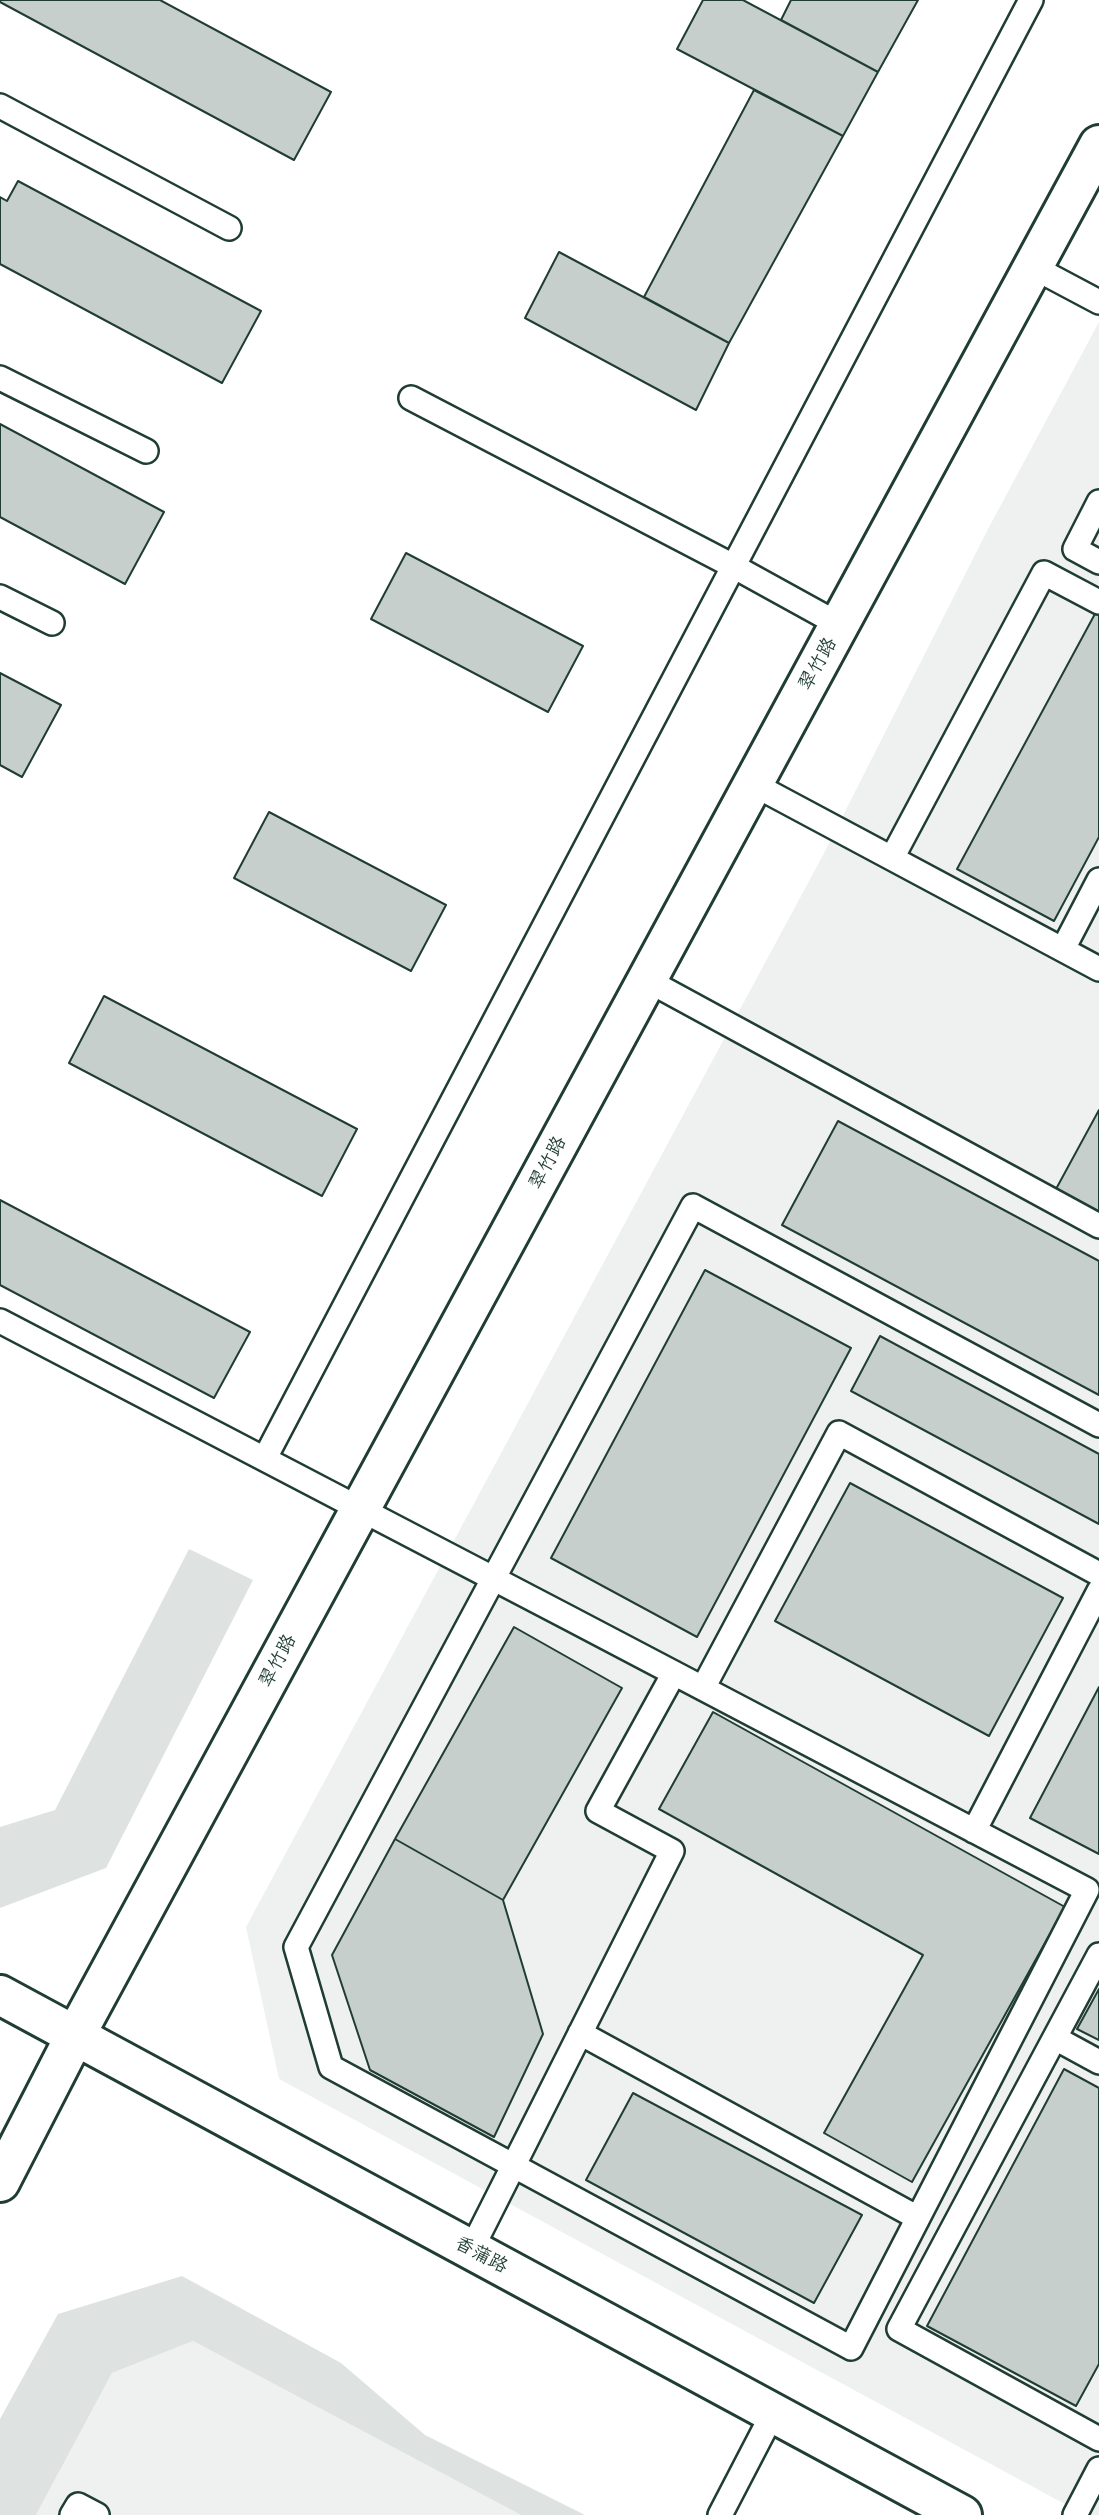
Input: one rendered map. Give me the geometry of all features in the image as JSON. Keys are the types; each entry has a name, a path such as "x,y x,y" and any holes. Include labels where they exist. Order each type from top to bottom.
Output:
{"street":[{"name":"翠竹路","path":"0,2182 75,2036 1099,145"},
{"name":"香蒲路","path":"0,1996 962,2515"}],"lane":[{"path":"265,1458 1031,0"},
{"path":"0,106 229,228"},
{"path":"1033,267 1099,302"},
{"path":"0,377 146,451"},
{"path":"411,398 733,566 840,625"},
{"path":"1099,502 1074,549 1099,562"},
{"path":"892,858 1044,573 1099,603"},
{"path":"0,597 52,623"},
{"path":"753,784 1099,969"},
{"path":"1063,949 1099,880"},
{"path":"647,980 1099,1226"},
{"path":"0,1321 361,1508 494,1578 674,1673 704,1688 1087,1890 851,2348 331,2067 296,1947 494,1578 693,1206 1099,1425"},
{"path":"704,1688 839,1433 1099,1574"},
{"path":"974,1831 1099,1591"},
{"path":"471,2250 672,1851 598,1811 674,1673"},
{"path":"1099,1955 899,2329 1099,2439"},
{"path":"580,2033 918,2218"},
{"path":"1055,2038 1099,2062"},
{"path":"720,2515 773,2413"},
{"path":"1075,2515 1099,2469"},
{"path":"72,2515 78,2505 97,2515"}],"shaded area":[{"path":"1099,322 1099,2515 1085,2515 279,2079 246,1927 822,857 988,529"},
{"path":"189,1549 253,1580 106,1868 0,1908 0,1827 55,1810"},
{"path":"182,2276 341,2363 425,2435 585,2515 521,2515 193,2341 112,2373 36,2515 0,2515 0,2419 58,2314"},
{"path":"193,2341 521,2515 36,2515 112,2373"}],"building":[{"path":"0,0 160,0 331,92 294,160"},
{"path":"703,0 743,0 878,72 843,136 677,49"},
{"path":"791,0 918,0 878,72 781,20"},
{"path":"754,90 843,136 729,343 644,297"},
{"path":"18,181 261,311 222,383 0,264 0,197 7,201"},
{"path":"559,252 729,343 696,410 525,318"},
{"path":"0,424 164,512 125,584 0,517"},
{"path":"406,553 583,646 548,712 371,619"},
{"path":"1096,612 1099,613 1099,837 1054,921 957,869"},
{"path":"0,673 61,705 22,777 0,765"},
{"path":"269,812 446,905 411,971 234,878"},
{"path":"104,996 357,1129 322,1196 69,1063"},
{"path":"1099,1110 1099,1212 1056,1189"},
{"path":"838,1121 1099,1261 1099,1395 782,1225"},
{"path":"0,1200 250,1332 214,1398 0,1285"},
{"path":"705,1270 851,1348 697,1637 551,1558"},
{"path":"880,1336 1099,1454 1099,1524 851,1391"},
{"path":"850,1483 1063,1598 989,1736 775,1621"},
{"path":"514,1627 622,1688 503,1900 395,1839"},
{"path":"1099,1687 1099,1854 1030,1818"},
{"path":"713,1712 1065,1907 912,2182 824,2133 923,1955 659,1809"},
{"path":"395,1839 503,1900 543,2034 494,2137 370,2070 332,1955"},
{"path":"1099,1989 1099,2040 1077,2029"},
{"path":"1064,2069 1099,2088 1099,2364 1076,2406 927,2326"},
{"path":"633,2093 862,2215 814,2303 586,2180"}]}
